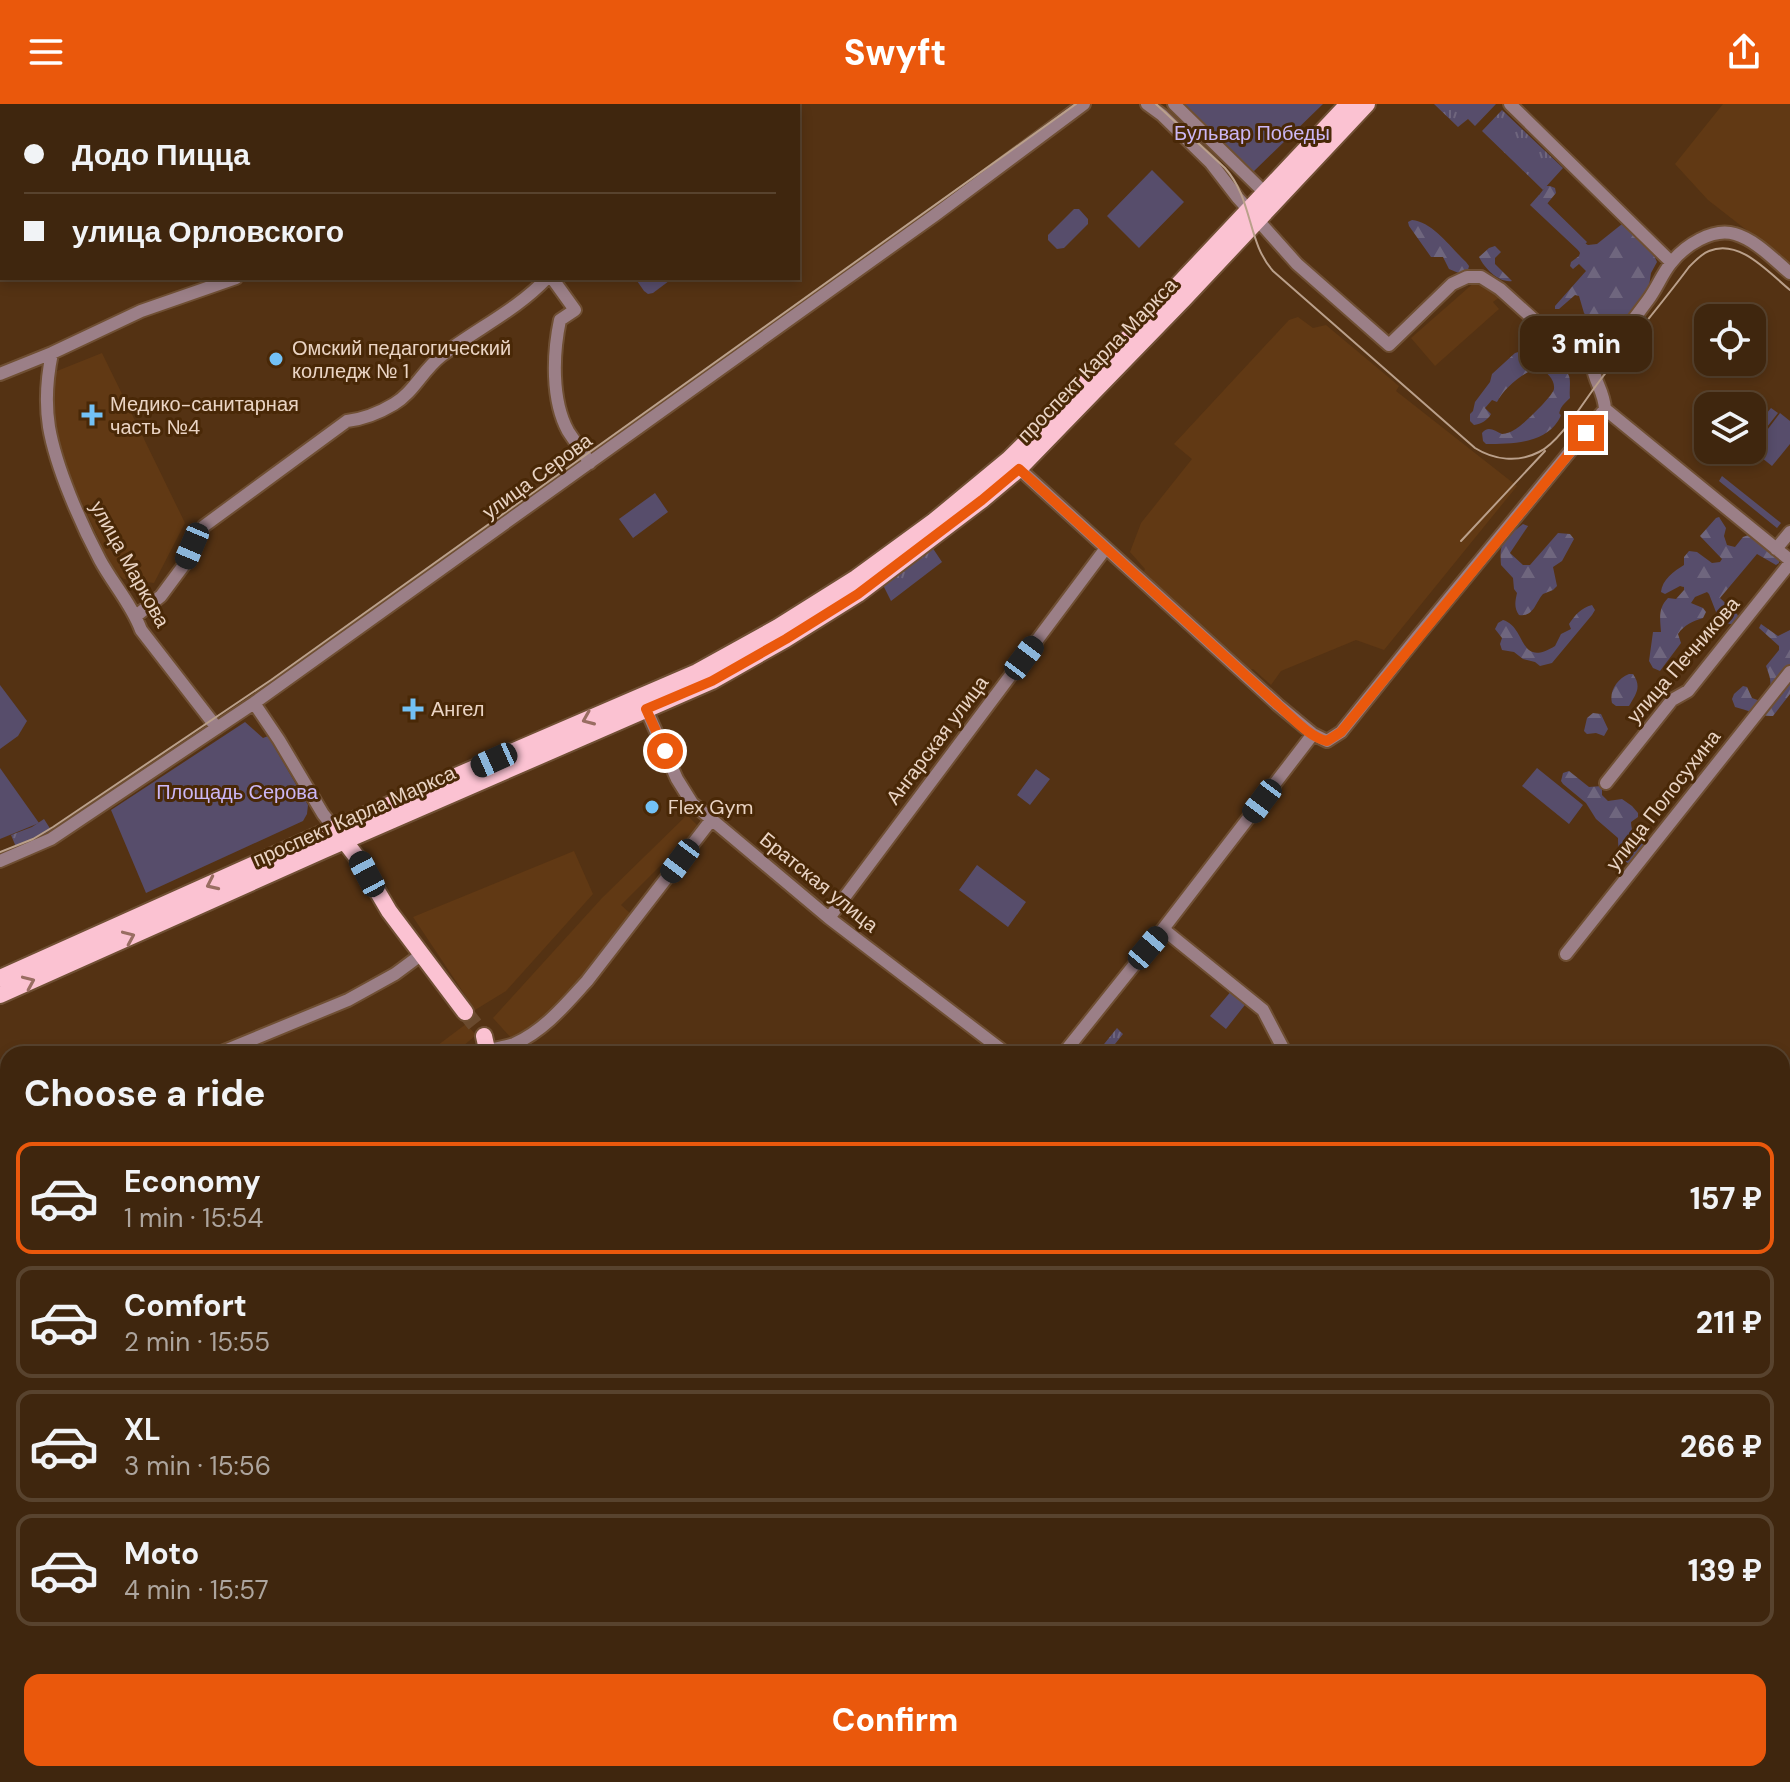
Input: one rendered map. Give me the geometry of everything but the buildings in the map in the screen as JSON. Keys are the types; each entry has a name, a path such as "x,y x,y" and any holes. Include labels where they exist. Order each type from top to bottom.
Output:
{"main road":[{"name":"проспект Карла Маркса","path":"1252,215 1264,192 1348,104"},
{"name":"проспект Карла Маркса","path":"340,835 722,676 858,594 982,500 1014,464 1184,299 1252,215 1367,104"},
{"name":"проспект Карла Маркса","path":"0,995 90,947 738,650 879,563 1014,464"},
{"path":"340,835 359,860 389,911 465,1012"},
{"name":"проспект Карла Маркса","path":"0,978 90,947"}],"street":[{"name":"улица Серова","path":"0,861 51,839 254,703 924,223 1084,104"},
{"path":"1147,104 1211,163 1252,215 1297,264 1389,345 1452,284 1467,277 1481,277 1500,289 1563,346 1593,367"},
{"path":"1174,104 1264,192"},
{"path":"1510,104 1671,262"},
{"path":"1790,273 1744,237 1734,233 1711,234 1671,262 1655,292 1593,367 1605,409 1790,562"},
{"path":"0,374 141,311 230,280"},
{"path":"136,616 161,596 184,565 204,526 347,421 362,419 396,404 440,357 524,300 547,280"},
{"path":"551,280 575,310 560,320 555,346 555,379 561,416 590,463"},
{"name":"улица Маркова","path":"52,353 47,378 49,426 74,504 100,560 136,616 141,630 217,728"},
{"path":"1014,464 1278,705 1313,734 1327,741 1341,732 1605,409"},
{"path":"1776,549 1790,532"},
{"name":"Ангарская улица","path":"829,918 1106,548"},
{"name":"улица Печникова","path":"1606,783 1672,700 1688,691 1790,562"},
{"name":"улица Полосухина","path":"1566,954 1790,672"},
{"path":"254,703 323,814 340,835"},
{"name":"Братская улица","path":"646,709 692,803 829,918 997,1046"},
{"path":"1069,1046 1313,734"},
{"path":"500,1046 512,1045 525,1038 568,1003 712,819"},
{"path":"1163,929 1263,1010 1282,1046"},
{"path":"236,1046 348,1000 395,974 422,954"}],"shaded area":[{"path":"1723,104 1790,104 1790,264 1708,200 1675,164"},
{"path":"1476,281 1501,296 1493,302 1499,309 1435,366 1411,338"},
{"path":"1298,317 1313,328 1326,325 1399,386 1396,391 1517,486 1384,650 1356,640 1281,671 1271,685 1253,669 1250,670 1143,573 1145,569 1130,552 1141,523 1192,459 1174,444 1289,320"},
{"path":"102,353 185,523 154,583 124,579 114,572 74,486 53,431 52,373"},
{"path":"687,815 699,827 621,905 633,916 560,1006 513,1040 493,1018 602,898"},
{"path":"574,851 593,894 506,991 475,1010 413,917"},
{"path":"466,1024 476,1035 463,1046 437,1046"}],"green space":[{"name":"Бульвар Победы","path":"1178,104 1323,104 1252,173"},
{"path":"1434,104 1496,104 1475,126 1468,119 1458,127"},
{"path":"1502,110 1563,168 1543,190 1482,131"},
{"path":"1152,170 1184,202 1139,248 1107,216"},
{"path":"1546,186 1555,188 1556,193 1541,211 1533,203"},
{"path":"1539,195 1587,242 1579,251 1530,205"},
{"path":"1074,209 1079,209 1088,219 1088,224 1064,248 1057,249 1048,240 1048,235"},
{"path":"1412,220 1427,225 1441,236 1466,262 1468,270 1461,274 1449,269 1443,257 1431,257 1409,226 1408,222"},
{"path":"1622,224 1646,246 1657,262 1637,310 1595,354 1592,341 1598,331 1584,313 1579,296 1575,295 1559,309 1555,306 1586,271 1579,264 1573,269 1570,266 1580,253 1573,241 1576,238 1588,245 1597,244"},
{"path":"1495,246 1501,252 1495,258 1495,264 1512,281 1502,280 1493,274 1479,257"},
{"path":"636,280 670,280 653,293 644,291"},
{"path":"1545,344 1551,349 1548,357 1566,370 1570,378 1570,398 1561,408 1560,418 1552,429 1535,438 1516,443 1486,444 1483,441 1484,431 1492,429 1502,434 1512,431 1552,393 1554,385 1550,377 1540,368 1534,369 1516,380 1497,402 1492,400 1485,408 1491,414 1486,420 1474,425 1470,421 1475,402 1490,382 1492,374 1515,353"},
{"path":"1771,408 1778,413 1766,428 1766,414"},
{"path":"1780,413 1790,421 1790,444 1772,466 1766,461 1766,432"},
{"path":"1722,476 1781,523 1777,528 1719,481"},
{"path":"655,493 668,512 633,538 619,519"},
{"path":"1719,517 1726,528 1724,536 1727,545 1735,547 1743,537 1751,534 1779,558 1779,563 1776,565 1757,554 1720,598 1737,614 1739,618 1734,624 1729,624 1716,612 1707,592 1695,597 1691,603 1706,612 1703,618 1680,631 1681,643 1660,671 1653,668 1649,661 1653,632 1661,632 1660,614 1665,602 1668,598 1676,599 1684,590 1680,586 1665,594 1661,592 1662,588 1669,576 1684,565 1684,557 1689,551 1697,552 1712,563 1720,562 1722,559 1700,536"},
{"path":"1523,524 1528,526 1510,553 1523,565 1530,565 1558,533 1570,534 1574,539 1562,561 1553,567 1557,586 1543,594 1531,612 1519,615 1513,578 1501,565 1501,551 1504,541"},
{"path":"930,544 942,562 891,601 881,581"},
{"path":"1592,605 1595,610 1592,615 1552,663 1540,666 1514,652 1502,650 1502,638 1495,629 1503,620 1511,624 1529,650 1543,652 1555,646 1561,634 1571,629 1569,624 1576,615"},
{"path":"1761,624 1778,636 1790,630 1790,694 1773,716 1735,707 1732,699 1743,686 1747,687 1752,698 1763,702 1769,687 1766,666 1779,646 1759,628"},
{"path":"1629,674 1633,674 1637,683 1636,694 1629,706 1616,706 1611,699 1613,690"},
{"path":"0,685 27,721 18,736 0,749"},
{"path":"1593,713 1601,714 1608,729 1604,736 1584,731 1587,718"},
{"name":"Площадь Серова","path":"245,722 263,738 268,736 308,805 303,821 146,893 111,810"},
{"path":"0,768 39,823 0,839"},
{"path":"1537,768 1583,805 1569,824 1522,786"},
{"path":"1036,769 1050,779 1030,805 1017,795"},
{"path":"1569,771 1589,787 1602,786 1602,795 1608,801 1622,799 1638,813 1638,817 1631,822 1632,828 1645,849 1637,860 1629,864 1623,859 1618,838 1596,819 1586,803 1563,784 1563,773"},
{"path":"44,819 51,830 16,847 11,835"},
{"path":"977,865 1026,902 1008,927 959,890"},
{"path":"1233,989 1248,1001 1226,1029 1210,1016"},
{"path":"1117,1028 1123,1034 1113,1046 1102,1046"}],"tunnel":[{"path":"465,1012 484,1036"}],"tram line":[{"path":"0,852 53,827 271,680 1076,104"},
{"path":"1156,104 1234,180 1258,247 1273,271 1475,448 1490,455 1506,459 1523,458 1539,452 1555,440 1689,267 1706,252 1720,248 1742,253 1763,266 1790,290"},
{"path":"1461,541 1545,451"}],"place":[{"name":"Омский педагогический колледж № 1","path":"276,359"},
{"name":"Медико-санитарная часть №4","path":"92,415"},
{"name":"Ангел","path":"413,709"},
{"name":"Flex Gym","path":"652,807"}],"route":[{"path":"665,751 646,709 712,681 858,594 1019,469 1278,705 1313,734 1327,741 1341,732 1586,433"}]}
